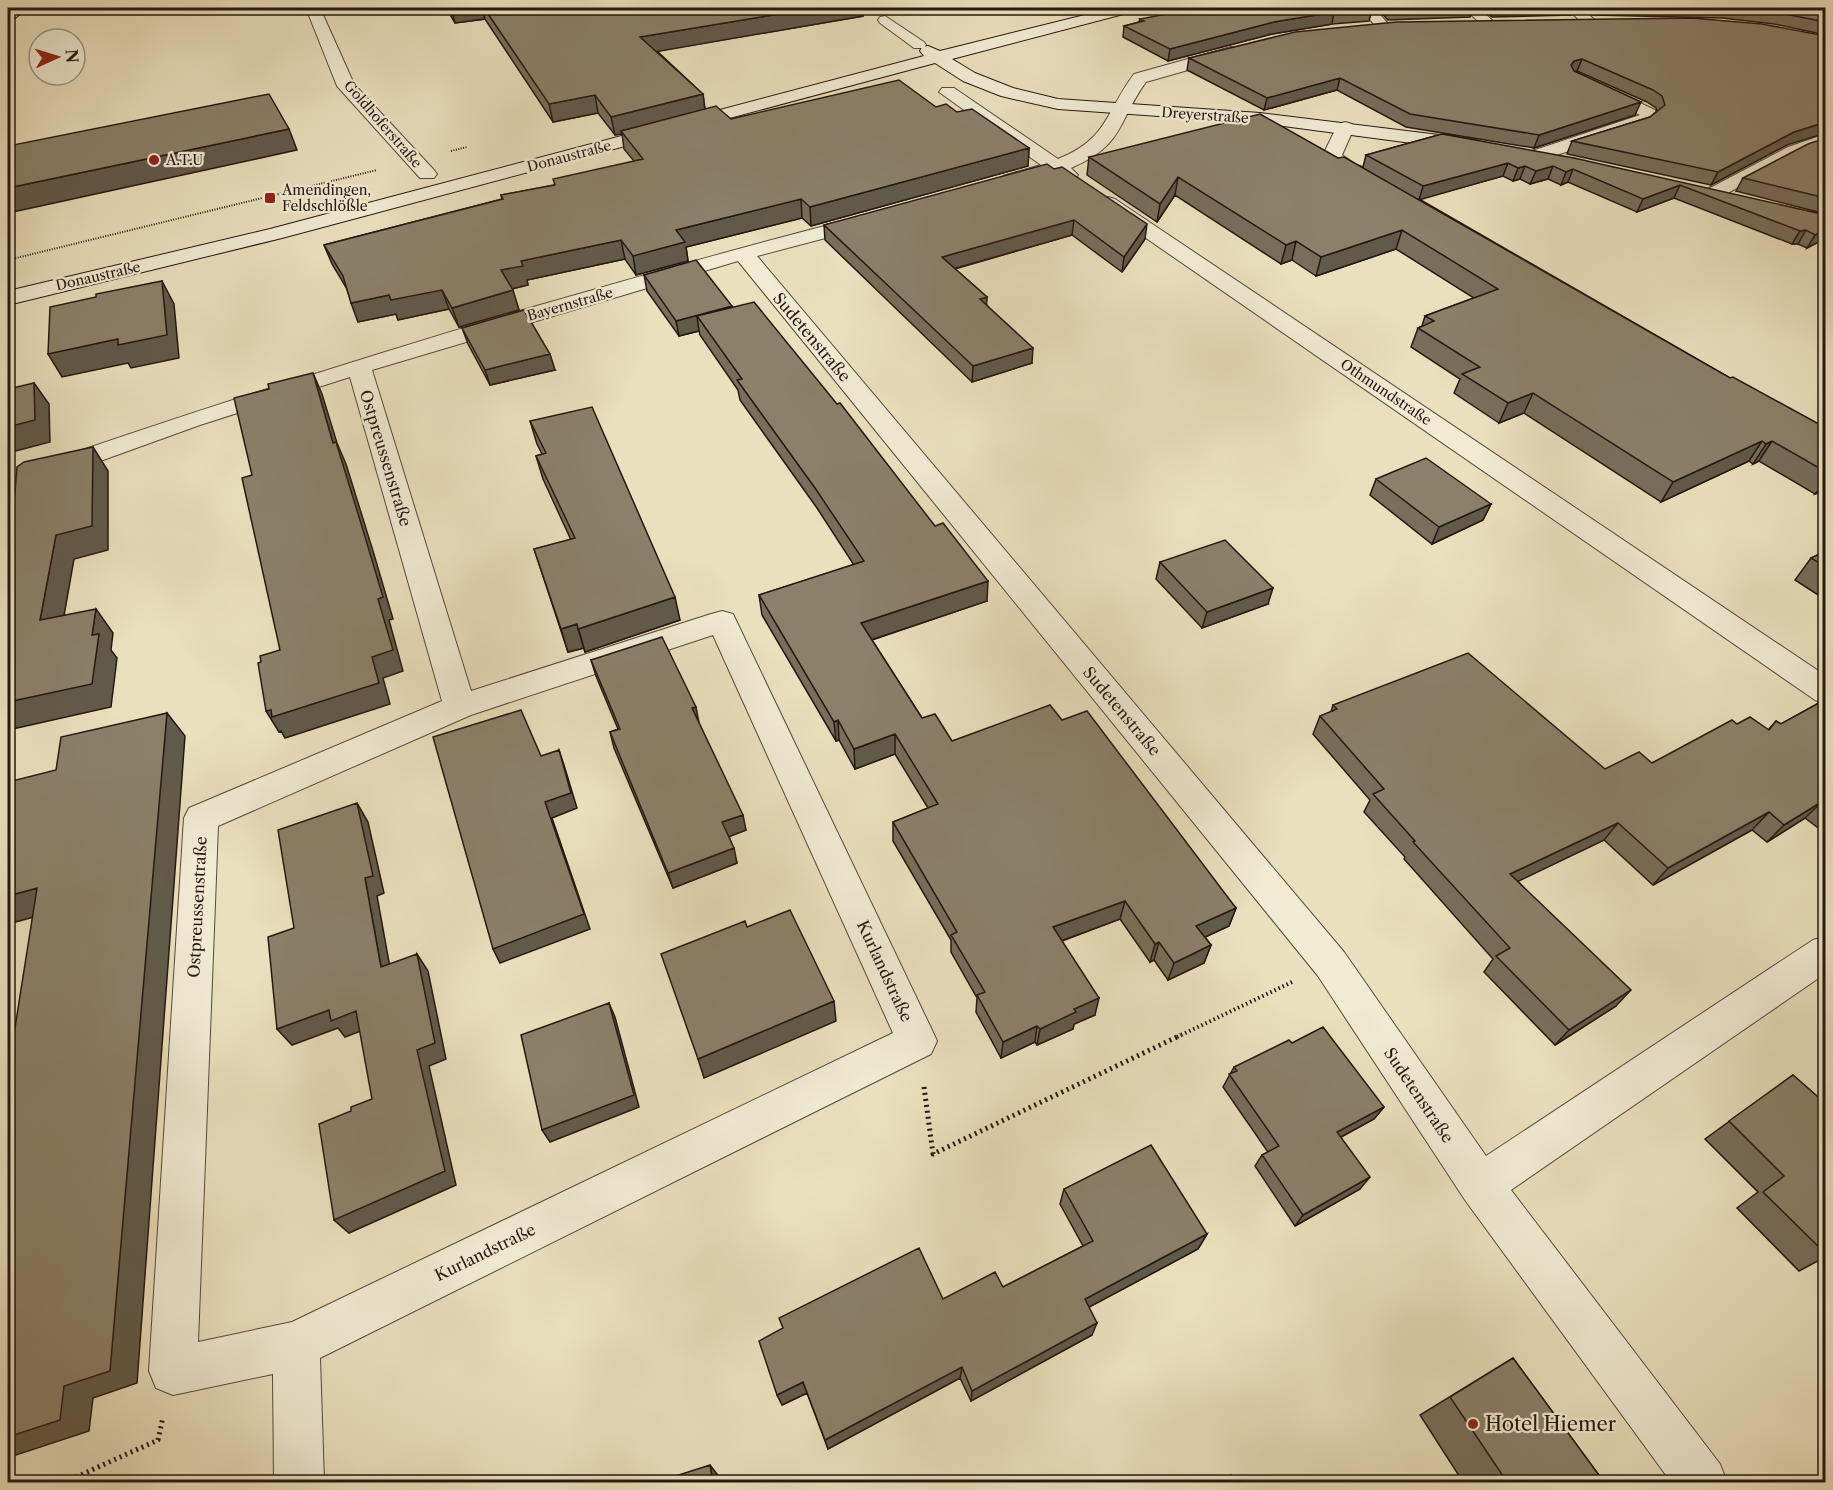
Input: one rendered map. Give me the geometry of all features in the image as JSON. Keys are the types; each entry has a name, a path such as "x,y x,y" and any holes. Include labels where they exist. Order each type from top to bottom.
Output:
{"highway":[{"path":"8,16 19,8"}],"street":[{"name":"Goldhoferstraße","path":"313,8 346,86 427,174"},
{"path":"1004,23 1068,8"},
{"name":"Donaustraße","path":"8,298 275,234 783,97 939,49 1129,8"},
{"path":"1570,15 1596,22"},
{"path":"1468,25 1494,24"},
{"path":"1367,29 1405,27"},
{"name":"Donaustraße","path":"290,211 920,45"},
{"name":"Dreyerstraße","path":"920,45 939,49 969,77 1006,92 1058,104 1260,118 1494,148"},
{"path":"987,187 1056,167 1091,149 1107,135 1140,78 1247,48"},
{"name":"Othmundstraße","path":"948,92 1826,692"},
{"path":"1345,128 1332,157 1354,174 1385,191"},
{"path":"1516,152 1574,163"},
{"path":"1691,188 1744,201"},
{"name":"Bayernstraße","path":"8,492 47,471 191,420 359,366 743,253 884,216"},
{"name":"Sudetenstraße","path":"743,253 1331,964 1480,1185 1702,1482"},
{"name":"Ostpreussenstraße","path":"173,1371 201,818 460,707 359,366"},
{"name":"Kurlandstraße","path":"296,1346 917,1041 722,621 460,707"},
{"path":"1480,1185 1826,952"},
{"path":"173,1371 296,1346 300,1482"}],"lane":[{"path":"1367,8 1385,28"},
{"path":"1471,8 1494,24"},
{"path":"885,20 920,45"},
{"path":"1538,155 1638,123 1648,117 1649,113 1640,106 1586,83"},
{"path":"1714,193 1794,151 1826,139"}],"path":[{"path":"917,1041 933,1154 1331,964"},
{"path":"65,1482 158,1440 173,1371"}],"building":[{"path":"484,8 815,8 640,37 703,94 611,117 595,95 549,104"},
{"path":"1198,8 1370,8 1372,10 1334,12 1274,22 1170,49 1124,26 1144,21 1140,19"},
{"path":"1736,8 1826,8 1826,22 1780,13"},
{"path":"1692,18 1762,24 1826,36 1826,122 1794,132 1718,172 1572,141 1650,117 1665,105 1662,96 1653,90 1582,59 1574,61 1571,65 1574,71 1641,102 1539,135 1410,114 1340,78 1267,98 1189,58 1295,32 1396,22"},
{"path":"899,80 936,107 946,104 957,112 972,109 1029,148 810,207 801,199 676,230 685,242 633,256 621,240 521,261 523,266 501,270 513,290 452,308 442,290 391,300 389,295 351,303 343,276 324,245 503,199 501,195 555,185 553,179 643,159 621,131 716,106 731,119"},
{"path":"269,94 289,129 8,188 8,146"},
{"path":"1260,114 1338,158 1344,157 1730,378 1733,377 1826,428 1826,472 1772,441 1766,444 1762,441 1673,482 1533,393 1508,403 1462,374 1480,367 1418,328 1434,321 1425,316 1498,289 1402,230 1321,257 1296,241 1286,245 1178,177 1160,204 1089,157"},
{"path":"1442,134 1574,158 1826,215 1826,229 1815,235 1806,230 1800,231 1680,185 1643,199 1573,169 1566,172 1553,166 1536,171 1525,166 1518,168 1508,163 1423,186 1366,155"},
{"path":"1826,138 1826,198 1743,178 1808,144"},
{"path":"1047,164 1054,169 1062,167 1147,224 1124,257 1074,220 942,257 987,297 980,299 1033,348 973,366 824,225"},
{"path":"696,260 732,306 676,321 644,275"},
{"path":"162,281 167,335 118,345 118,339 48,354 50,307 96,297 96,294"},
{"path":"754,302 837,404 840,403 935,526 943,523 988,581 861,623 922,718 935,714 952,741 1050,705 1062,720 1087,711 1236,908 1196,926 1211,945 1174,963 1159,942 1155,944 1125,901 1053,927 1099,998 1074,1009 1076,1012 1040,1029 1037,1026 1003,1042 977,995 985,992 951,935 957,932 893,822 938,804 895,734 854,749 838,720 834,722 759,595 864,561 815,488 737,380 742,379 697,316"},
{"path":"524,310 550,354 485,370 462,328"},
{"path":"313,373 383,597 378,599 393,650 372,657 379,683 272,717 271,710 266,711 258,663 261,662 260,656 280,650 242,478 252,475 234,398 269,389 268,384"},
{"path":"34,383 35,420 8,427 8,389"},
{"path":"592,407 675,597 578,629 577,624 561,629 534,549 575,538 536,456 546,453 530,421"},
{"path":"93,447 92,526 56,535 40,620 96,609 92,635 99,634 92,684 8,702 8,575 17,467 24,462"},
{"path":"1426,458 1491,504 1439,527 1376,479"},
{"path":"1225,540 1273,588 1207,612 1160,562"},
{"path":"1826,551 1826,567 1811,558"},
{"path":"662,637 696,707 692,708 743,815 722,822 734,848 668,873 610,732 620,729 591,660"},
{"path":"1468,653 1605,769 1639,752 1652,763 1732,720 1737,724 1750,717 1769,730 1776,721 1781,724 1826,699 1826,803 1823,801 1784,825 1769,812 1668,868 1618,823 1510,874 1631,990 1569,1030 1496,956 1510,948 1413,842 1415,841 1373,794 1384,789 1320,716 1337,709 1333,705"},
{"path":"521,710 541,756 559,750 571,793 545,802 584,914 493,949 433,737"},
{"path":"167,713 110,1371 64,1386 60,1420 8,1437 8,1072 37,888 8,896 8,782 56,770 61,737"},
{"path":"357,803 373,876 365,878 381,967 417,954 435,1043 417,1050 445,1171 334,1220 319,1124 351,1111 351,1107 372,1099 356,1011 331,1021 329,1010 277,1029 268,937 294,928 278,830"},
{"path":"790,910 834,1001 698,1059 661,954 745,921 747,927"},
{"path":"609,1003 634,1095 542,1130 521,1035"},
{"path":"1323,1027 1384,1107 1337,1132 1370,1177 1303,1215 1262,1155 1279,1146 1229,1074 1237,1071 1234,1067 1289,1040 1292,1043"},
{"path":"1793,1075 1826,1104 1826,1254 1763,1192 1784,1176 1729,1121"},
{"path":"1151,1145 1207,1234 1085,1299 1097,1323 972,1391 962,1367 825,1440 803,1382 777,1395 759,1341 783,1328 779,1318 919,1248 943,1299 995,1272 1003,1287 1093,1241 1064,1189"},
{"path":"1513,1358 1604,1482 1507,1482 1450,1397"},
{"path":"710,1465 713,1482 657,1482"},
{"path":"1231,1475 1235,1482 1218,1482"}],"place":[{"name":"A.T.U","path":"154,160"},
{"name":"Amendingen, Feldschlößle","path":"270,198"},
{"name":"Hotel Hiemer","path":"1473,1424"}]}
